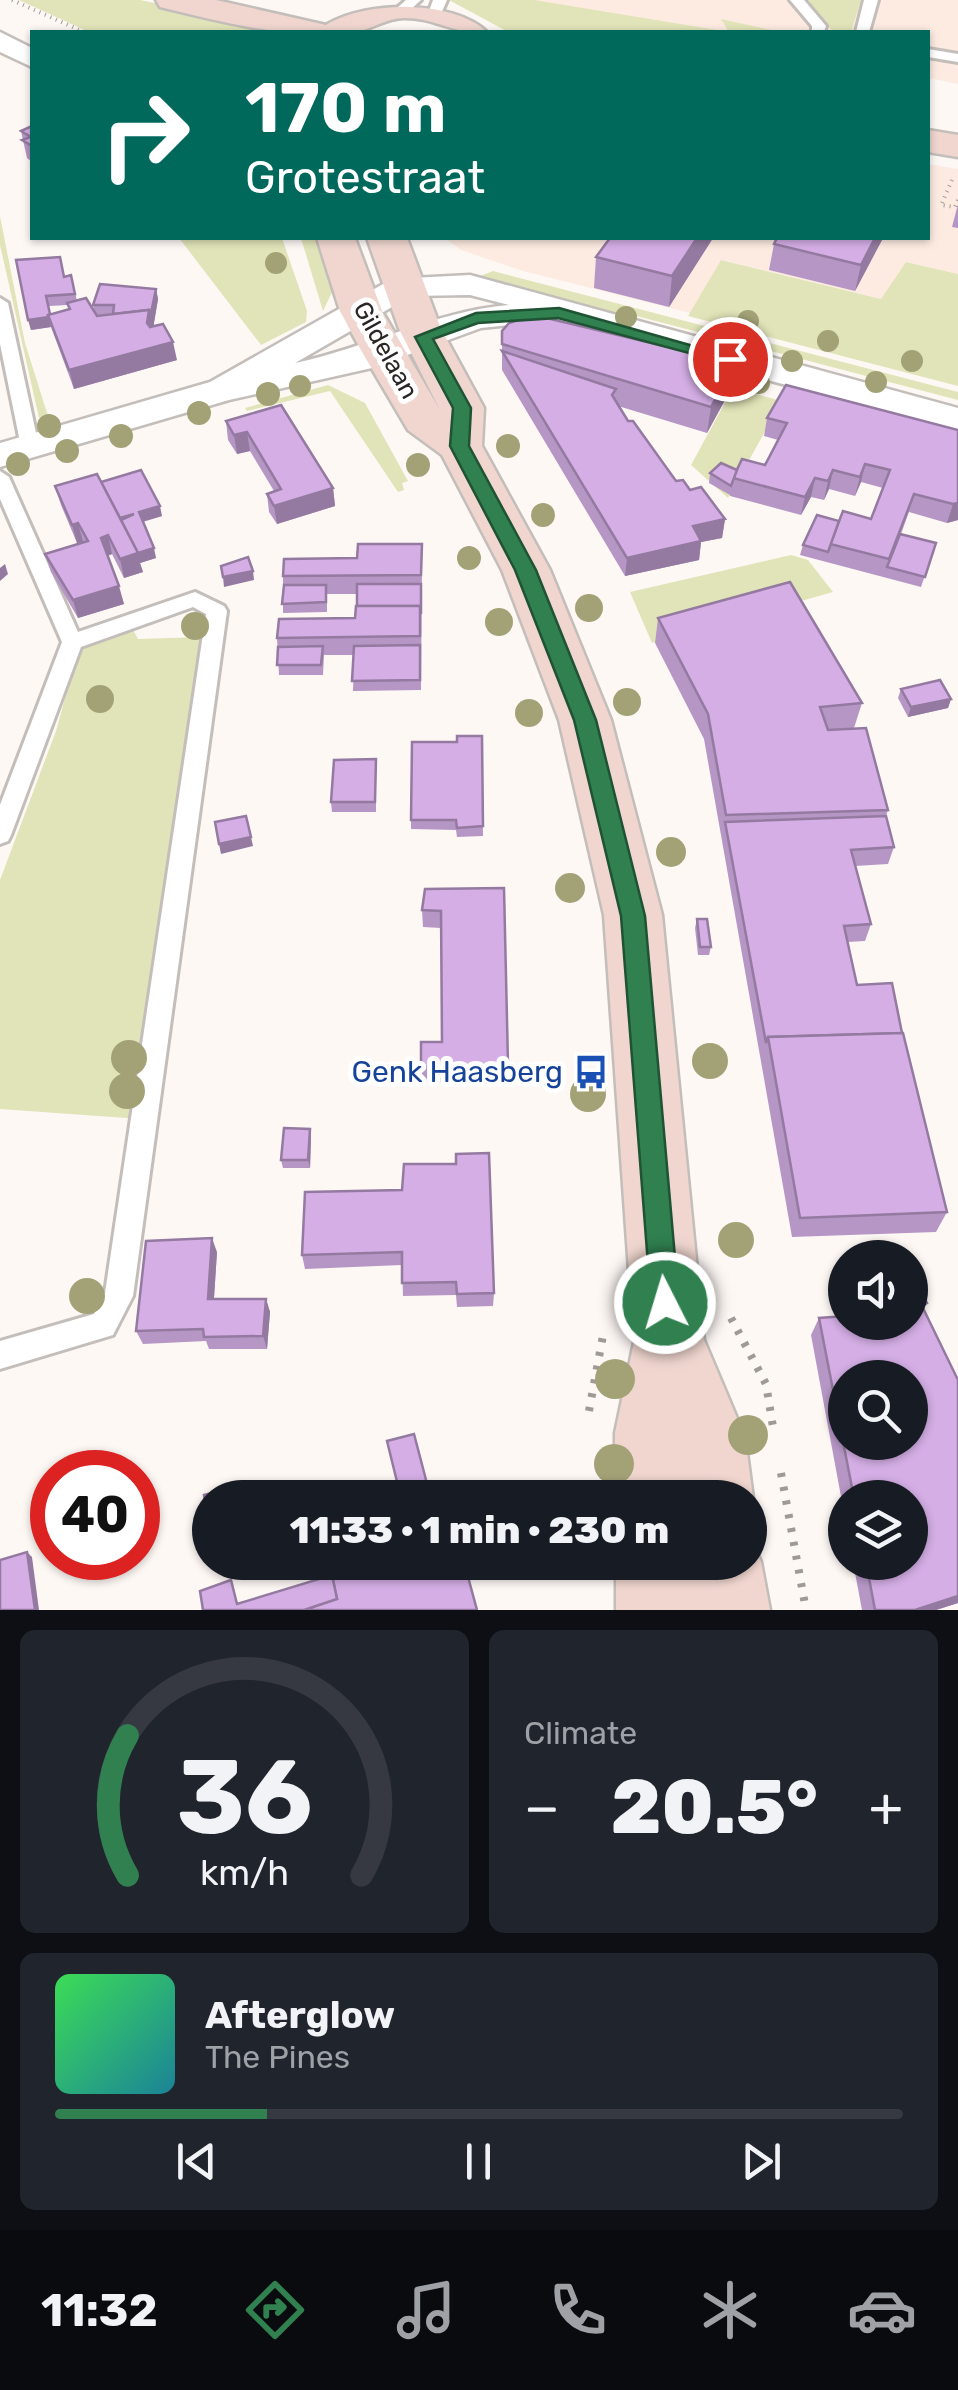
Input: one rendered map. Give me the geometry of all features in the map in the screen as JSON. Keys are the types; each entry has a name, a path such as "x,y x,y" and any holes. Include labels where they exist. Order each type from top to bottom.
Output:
{"street":[{"path":"172,0 306,30"},
{"path":"285,0 348,25 424,5 460,22 468,30"},
{"path":"2,44 30,57"},
{"path":"930,108 958,113"},
{"path":"930,141 958,146"},
{"name":"Gildelaan","path":"337,240 361,311 404,344"},
{"name":"Gildelaan","path":"389,240 404,286 404,344 424,420 460,446 526,570 585,720 633,916 637,1331 650,1433 651,1480"},
{"path":"223,390 404,286 470,285 508,293 559,313 958,420"},
{"path":"15,451 223,390 404,344 476,318 559,313"},
{"name":"Gildelaan","path":"637,1331 709,1437 714,1480"},
{"path":"654,1580 655,1610"},
{"path":"726,1580 731,1610"}],"lane":[{"path":"797,0 818,30"},
{"path":"863,30 871,0"},
{"path":"930,54 958,58"},
{"path":"0,304 15,451"},
{"path":"0,477 72,642 0,835"},
{"path":"0,1356 103,1325 120,1296 217,611 196,599 72,642"}],"path":[{"path":"12,0 80,30"},
{"path":"958,167 941,205 955,207 958,200"},
{"path":"589,1429 589,1394 637,1331"}],"shaded area":[{"path":"457,0 958,0 958,84 930,78 930,30 640,30"},
{"path":"930,164 958,169 958,274 906,262 881,299 722,260 690,313 523,271 461,250 448,240 930,240"}],"green space":[{"path":"19,0 140,0 287,30 85,30"},
{"path":"449,0 534,0 717,30 504,30"},
{"path":"804,0 861,0 852,30 832,30"},
{"path":"721,19 771,30 728,30"},
{"path":"0,216 25,343 48,416 39,418 0,245"},
{"path":"181,240 283,240 307,311 306,322 261,345"},
{"path":"302,240 322,240 333,290 323,311"},
{"path":"721,260 881,299 906,262 958,274 958,386 688,316"},
{"path":"493,271 958,392 958,400 621,312 618,316 480,276"},
{"path":"328,385 365,403 408,481 402,483 404,490 398,492 330,391 247,411 245,408"},
{"path":"733,388 782,401 728,498 691,465"},
{"path":"791,555 808,560 833,592 652,643 630,592"},
{"path":"133,630 138,639 202,637 140,1119 0,1109 0,880 56,731 79,647"}],"building":[{"path":"609,240 696,240 672,276 596,257"},
{"path":"776,240 874,240 861,265 774,244"},
{"path":"60,257 64,277 71,275 75,294 46,296 49,317 28,320 16,260"},
{"path":"100,284 156,289 150,318 149,310 113,314 114,305 93,305"},
{"path":"86,298 97,316 149,310 150,327 163,324 173,342 69,370 48,315 70,309 67,303"},
{"path":"534,315 735,363 711,407 502,344 502,331 509,323"},
{"path":"502,351 616,389 612,395 628,421 633,421 676,481 683,480 690,490 701,487 725,519 693,526 701,541 627,558"},
{"path":"786,385 958,430 958,503 914,494 889,559 830,544 843,511 871,519 890,470 865,464 860,477 833,470 828,481 815,478 805,497 733,478 742,459 765,465 787,423 767,418"},
{"path":"281,405 333,488 274,506 267,494 281,489 247,432 234,435 226,421"},
{"path":"721,463 737,470 731,486 710,473"},
{"path":"141,470 160,506 139,512 154,548 138,553 121,520 134,514 120,518 101,482"},
{"path":"97,474 138,553 120,559 108,535 101,538 119,586 73,600 45,554 88,541 78,523 72,525 55,486"},
{"path":"817,515 839,521 828,552 803,545"},
{"path":"900,534 936,543 925,577 887,567"},
{"path":"358,544 422,544 421,575 283,576 284,559 357,558"},
{"path":"248,557 253,571 223,577 221,566"},
{"path":"790,582 862,703 820,707 828,730 866,728 888,810 726,815 708,714 658,618"},
{"path":"357,584 421,584 421,614 420,606 357,606"},
{"path":"284,585 326,585 326,602 282,604"},
{"path":"356,606 420,606 420,636 277,638 279,619 355,618"},
{"path":"420,645 420,680 352,681 354,646"},
{"path":"323,646 321,665 277,665 278,647"},
{"path":"940,680 951,699 911,707 901,689"},
{"path":"457,736 482,736 483,826 457,828 456,820 411,820 412,742 457,742"},
{"path":"376,759 375,802 331,802 334,760"},
{"path":"246,816 251,837 219,844 215,822"},
{"path":"886,816 894,847 851,850 871,924 844,926 857,985 892,983 902,1033 768,1037 766,1043 725,822"},
{"path":"504,888 508,1064 421,1067 421,1042 442,1042 441,911 422,910 425,889"},
{"path":"697,919 707,919 711,947 700,947"},
{"path":"903,1033 947,1212 800,1218 768,1037"},
{"path":"284,1128 310,1129 308,1160 281,1160"},
{"path":"489,1153 494,1293 457,1294 456,1282 402,1283 402,1252 302,1255 305,1192 402,1190 404,1164 456,1164 456,1154"},
{"path":"212,1238 208,1299 266,1299 263,1336 204,1337 203,1329 136,1331 146,1241"},
{"path":"828,1317 828,1340 928,1340 928,1318 958,1380 958,1596 915,1610 875,1610 869,1580 928,1580 928,1480 850,1480 847,1460 928,1460 928,1360 828,1360 828,1364 819,1318"},
{"path":"414,1434 426,1480 397,1480 387,1441"},
{"path":"27,1552 35,1610 0,1610 0,1560"},
{"path":"231,1580 237,1604 316,1580 333,1580 337,1599 304,1610 203,1610 200,1591"},
{"path":"333,1580 469,1580 477,1610 304,1610 337,1599"}],"place":[{"name":"Genk Haasberg","path":"591,1072"}],"route":[{"path":"665,1303 633,916 585,720 526,570 460,446 462,408 424,337 476,318 559,313 730,359"}]}
